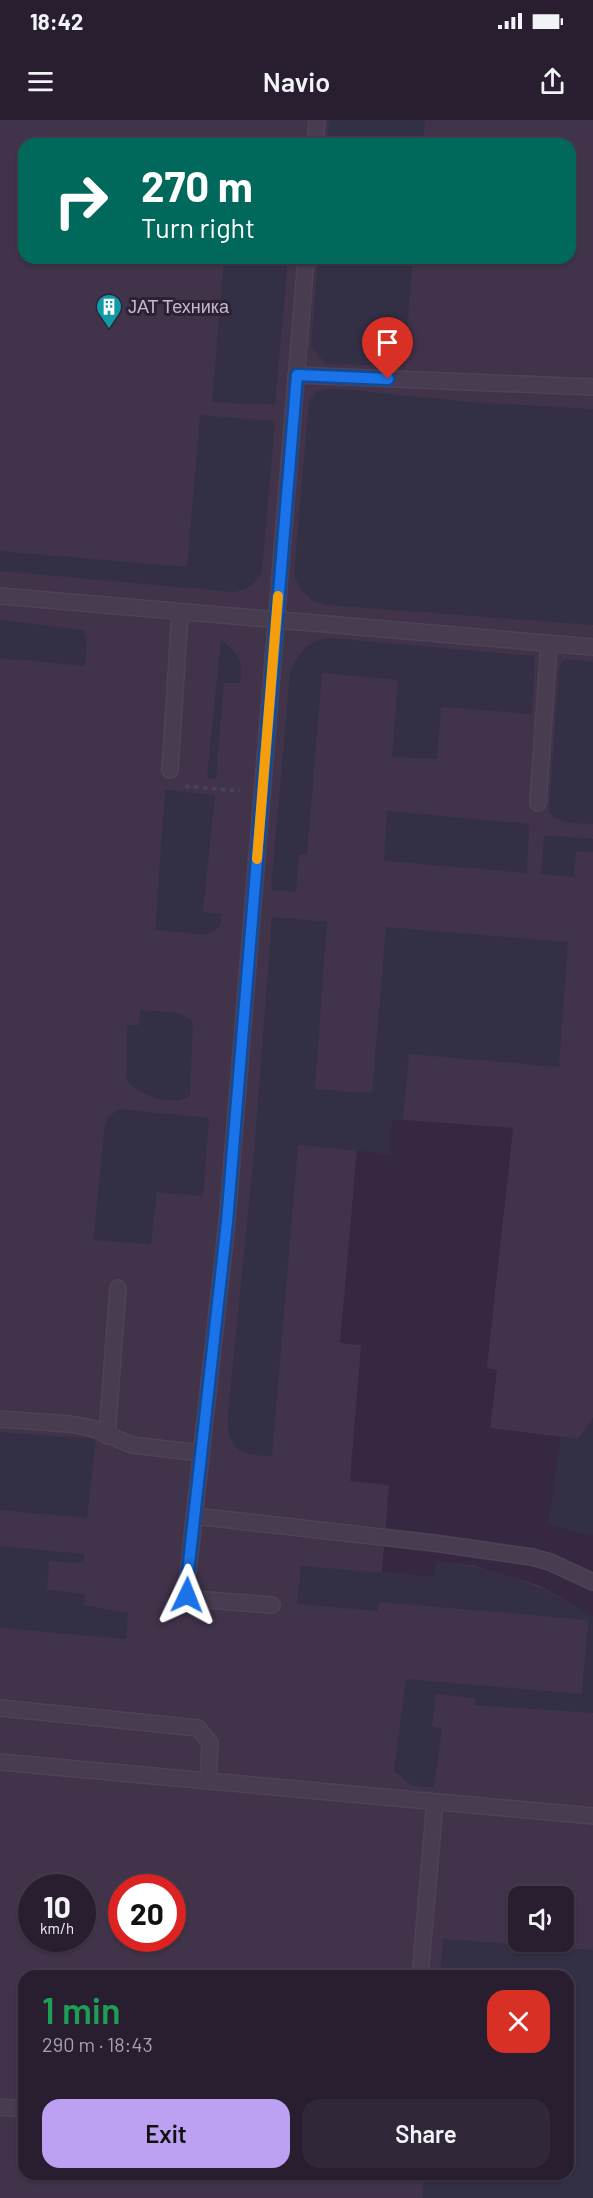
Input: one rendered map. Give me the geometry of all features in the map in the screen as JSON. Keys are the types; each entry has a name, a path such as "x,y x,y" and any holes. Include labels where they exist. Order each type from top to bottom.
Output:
{"lane":[{"path":"316,138 317,120"},
{"path":"272,1605 193,1599 187,1595 186,1590 227,1222 306,264"},
{"path":"297,375 593,387"},
{"path":"0,596 180,613 593,646"},
{"path":"170,770 180,613"},
{"path":"538,803 549,643"},
{"path":"107,1436 118,1288"},
{"path":"0,1419 70,1424 91,1428 132,1445 201,1453"},
{"path":"195,1516 434,1543 532,1557 550,1562 593,1582"},
{"path":"0,1708 198,1728 210,1743 208,1781"},
{"path":"0,1762 593,1816"},
{"path":"421,1970 435,1802"},
{"path":"0,2107 18,2108"}],"path":[{"path":"181,786 262,793"}],"shaded area":[{"path":"0,120 593,120 593,1418 578,1439 490,1428 497,1370 487,1368 513,1128 392,1119 390,1154 357,1150 340,1343 361,1345 350,1481 389,1485 382,1572 434,1577 436,1562 472,1565 538,1585 593,1616 593,2198 0,2198"},
{"path":"329,120 425,120 424,138 328,138"},
{"path":"224,264 287,264 275,405 212,402"},
{"path":"318,264 412,264 404,366 326,364 311,347"},
{"path":"331,388 470,402 593,409 593,625 325,605 305,594 294,575 309,400 317,392"},
{"path":"200,415 275,421 262,572 250,586 233,592 0,571 0,551 187,567"},
{"path":"0,620 83,630 87,641 85,666 0,658"},
{"path":"329,638 535,656 532,714 441,707 437,759 392,757 398,680 322,673 307,855 299,854 296,892 271,890 290,672 309,645"},
{"path":"221,640 236,654 240,663 241,675 240,683 224,683 216,779 207,778"},
{"path":"568,659 593,662 593,824 562,821 549,811 559,668 562,662"},
{"path":"165,790 215,795 203,912 222,914 220,927 206,935 155,930"},
{"path":"387,811 529,824 527,873 384,861"},
{"path":"544,835 593,839 593,852 576,851 574,877 541,874"},
{"path":"272,917 327,922 315,1089 372,1093 386,927 568,942 559,1067 409,1054 403,1119 392,1119 390,1154 298,1145 272,1456 247,1454 241,1451 232,1442 227,1424 254,1153"},
{"path":"140,1010 176,1013 193,1022 190,1095 174,1101 156,1098 139,1091 126,1080 127,1025 139,1025"},
{"path":"120,1109 209,1118 203,1196 157,1192 151,1244 93,1240 105,1125 109,1116"},
{"path":"593,1418 593,1534 586,1535 548,1524 561,1437 578,1439"},
{"path":"0,1432 96,1439 87,1518 0,1510"},
{"path":"0,1546 84,1554 83,1563 49,1561 47,1590 85,1594 84,1605 128,1613 126,1639 0,1628"},
{"path":"436,1562 479,1568 518,1579 555,1595 593,1616 593,1713 475,1705 475,1698 436,1694 432,1726 442,1729 434,1787 413,1786 394,1771 406,1679 582,1694 588,1620 379,1602 378,1611 297,1604 301,1566 434,1577"},
{"path":"443,1939 508,1944 508,1952 574,1952 574,1949 593,1950 593,2198 422,2198 424,2180 574,2180 574,1970 440,1970"}],"slow traffic":[{"path":"257,859 278,596"}],"place":[{"name":"ЈАТ Техника","path":"109,330"}],"route":[{"path":"187,1595 198,1473 227,1222 297,375 388,379"}]}
